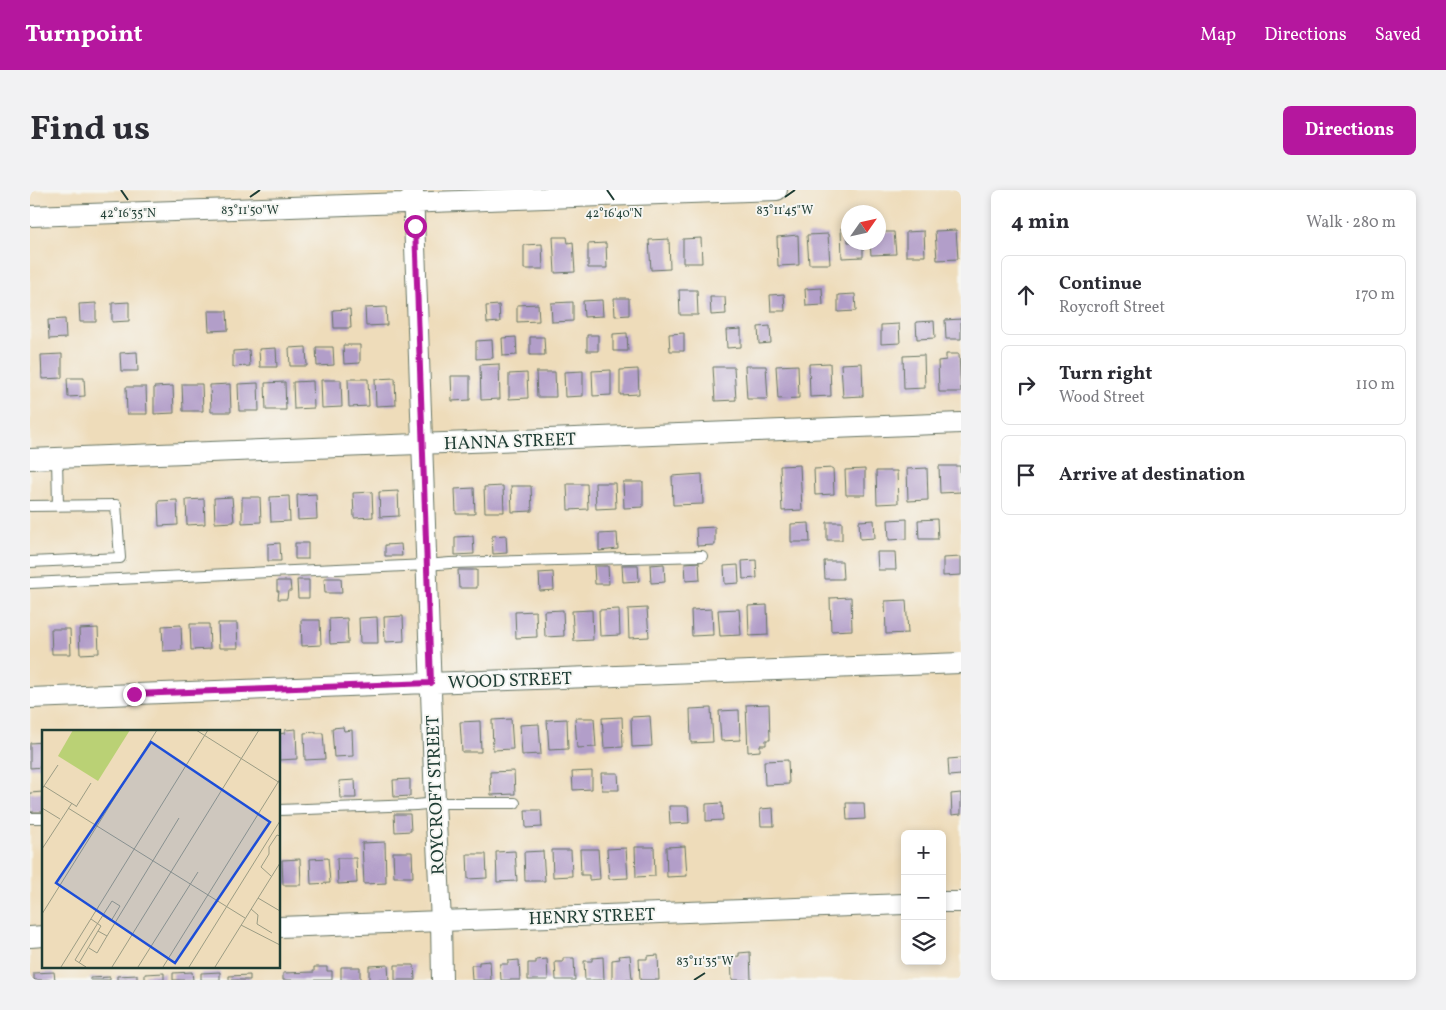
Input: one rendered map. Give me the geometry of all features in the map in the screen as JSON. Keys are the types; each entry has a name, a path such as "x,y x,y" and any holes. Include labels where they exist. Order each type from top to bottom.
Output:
{"street":[{"path":"30,216 414,196 777,190"},
{"name":"ROYCROFT STREET","path":"414,196 442,980"},
{"name":"HANNA STREET","path":"30,459 961,424"},
{"name":"WOOD STREET","path":"30,698 961,663"},
{"path":"946,902 961,902"},
{"name":"HENRY STREET","path":"280,927 901,904"}],"lane":[{"path":"57,458 58,506"},
{"path":"30,506 116,505 120,558 30,562"},
{"path":"30,583 450,563 702,556"},
{"path":"280,810 435,803 515,803"}],"building":[{"path":"956,230 958,259 937,260 935,231"},
{"path":"924,231 925,256 906,256 906,232"},
{"path":"886,232 894,232 896,254 871,255 871,250 886,250"},
{"path":"828,234 830,264 809,264 807,235"},
{"path":"798,235 799,265 778,266 777,237"},
{"path":"553,237 567,237 568,243 573,242 575,272 555,273"},
{"path":"701,238 702,263 683,263 683,239"},
{"path":"669,239 670,269 651,270 649,240"},
{"path":"606,243 607,268 588,268 588,244"},
{"path":"542,244 543,269 524,269 524,245"},
{"path":"842,250 863,250 863,257 842,258"},
{"path":"822,288 823,305 806,306 805,289"},
{"path":"679,290 697,290 698,315 680,315"},
{"path":"784,294 785,311 771,311 770,295"},
{"path":"855,294 856,311 838,312 838,295"},
{"path":"710,297 725,297 726,314 711,315"},
{"path":"614,298 629,298 629,315 615,316"},
{"path":"602,300 603,316 584,317 583,301"},
{"path":"129,302 129,321 112,322 112,303"},
{"path":"573,302 573,321 552,322 551,303"},
{"path":"96,303 96,322 80,322 79,304"},
{"path":"538,304 539,321 517,322 517,305"},
{"path":"499,305 500,322 487,323 486,306"},
{"path":"386,307 387,325 366,326 365,308"},
{"path":"350,309 351,328 334,328 333,310"},
{"path":"208,311 227,311 228,330 209,331"},
{"path":"65,319 66,338 49,339 48,320"},
{"path":"961,319 961,339 946,339 945,320"},
{"path":"934,321 935,338 917,339 916,322"},
{"path":"899,324 900,343 881,344 881,325"},
{"path":"770,326 771,343 759,344 758,327"},
{"path":"741,329 741,347 727,348 726,330"},
{"path":"627,333 628,351 613,351 613,334"},
{"path":"684,333 684,351 670,351 669,334"},
{"path":"587,335 598,335 598,351 587,351"},
{"path":"516,337 517,355 503,356 502,338"},
{"path":"530,337 544,337 545,355 530,355"},
{"path":"492,340 493,358 476,359 476,341"},
{"path":"343,345 360,345 360,363 344,364"},
{"path":"306,347 307,366 290,366 289,348"},
{"path":"316,347 333,347 334,365 317,366"},
{"path":"276,348 277,367 260,367 259,349"},
{"path":"249,350 250,366 233,367 233,351"},
{"path":"137,352 138,371 121,371 120,353"},
{"path":"62,354 62,378 42,379 41,355"},
{"path":"946,354 959,354 961,392 939,392 938,361 946,360"},
{"path":"924,355 925,388 904,389 903,356"},
{"path":"830,363 831,396 810,397 809,364"},
{"path":"862,363 863,396 843,397 841,364"},
{"path":"499,364 500,399 481,400 480,365"},
{"path":"798,365 799,398 778,399 776,366"},
{"path":"745,366 766,366 768,399 747,399"},
{"path":"713,367 734,367 736,400 715,401"},
{"path":"638,369 639,394 620,395 620,370"},
{"path":"611,370 611,395 593,396 592,371"},
{"path":"583,371 583,396 565,397 564,372"},
{"path":"536,372 555,372 556,397 537,397"},
{"path":"527,373 528,398 509,399 509,374"},
{"path":"451,376 470,376 470,400 452,401"},
{"path":"67,378 84,378 85,396 68,397"},
{"path":"395,378 396,405 376,406 375,379"},
{"path":"348,379 368,379 369,406 349,407"},
{"path":"321,380 341,380 342,407 322,408"},
{"path":"313,381 314,408 294,409 293,382"},
{"path":"285,382 286,410 266,410 265,383"},
{"path":"258,383 259,411 239,411 238,384"},
{"path":"182,384 202,384 203,411 183,411"},
{"path":"230,384 231,412 211,412 210,385"},
{"path":"173,386 174,413 154,414 154,387"},
{"path":"126,387 146,387 147,414 127,414"},
{"path":"800,465 802,510 782,511 780,466"},
{"path":"939,466 960,466 961,492 940,493"},
{"path":"833,468 834,494 815,495 814,469"},
{"path":"927,468 928,500 908,501 907,469"},
{"path":"865,469 865,495 846,495 845,470"},
{"path":"876,471 897,471 898,503 877,504"},
{"path":"702,474 703,504 673,505 672,476"},
{"path":"623,482 643,482 643,507 624,508"},
{"path":"595,483 615,483 616,508 596,509"},
{"path":"567,484 587,484 588,509 568,510"},
{"path":"503,486 504,512 485,512 484,487"},
{"path":"511,486 531,486 532,511 512,512"},
{"path":"474,488 475,514 456,514 455,489"},
{"path":"398,491 399,516 380,517 379,492"},
{"path":"372,492 373,517 354,518 353,493"},
{"path":"316,494 317,519 298,520 297,495"},
{"path":"289,496 290,521 271,522 270,497"},
{"path":"232,497 234,522 215,523 214,498"},
{"path":"242,497 260,497 261,522 242,523"},
{"path":"204,499 205,524 187,525 186,500"},
{"path":"177,500 178,525 159,526 158,501"},
{"path":"907,519 907,539 889,540 888,520"},
{"path":"937,519 938,539 919,539 918,520"},
{"path":"874,520 875,538 860,539 859,521"},
{"path":"827,522 842,522 842,540 827,540"},
{"path":"809,523 810,542 791,542 791,524"},
{"path":"715,527 715,545 697,546 696,528"},
{"path":"617,533 618,549 599,551 599,534"},
{"path":"506,535 507,553 493,554 492,536"},
{"path":"473,536 474,554 455,555 455,537"},
{"path":"280,543 281,561 268,561 268,544"},
{"path":"295,543 308,543 308,559 295,559"},
{"path":"401,544 402,556 385,556 385,545"},
{"path":"877,552 895,552 896,570 878,570"},
{"path":"961,557 961,575 943,576 943,558"},
{"path":"756,560 757,578 743,579 742,561"},
{"path":"824,561 842,561 843,579 825,579"},
{"path":"699,562 700,580 686,581 685,563"},
{"path":"664,564 665,582 651,583 650,565"},
{"path":"622,565 638,565 639,581 623,582"},
{"path":"738,565 739,583 725,584 724,566"},
{"path":"594,566 608,566 609,584 595,584"},
{"path":"458,570 477,570 477,588 459,588"},
{"path":"553,572 554,590 540,591 539,573"},
{"path":"324,578 341,578 342,593 325,593"},
{"path":"297,580 309,580 309,598 298,598"},
{"path":"277,581 290,581 291,591 288,591 287,599 278,599"},
{"path":"851,597 852,630 831,631 830,598"},
{"path":"906,600 908,633 886,634 885,601"},
{"path":"767,605 768,635 749,636 748,606"},
{"path":"647,608 649,637 629,638 628,609"},
{"path":"619,609 620,635 600,636 599,610"},
{"path":"712,609 713,635 692,636 691,610"},
{"path":"739,609 741,635 720,636 718,610"},
{"path":"563,610 564,636 545,637 544,611"},
{"path":"592,610 593,640 574,641 572,611"},
{"path":"536,611 537,637 516,638 515,612"},
{"path":"403,616 404,641 385,642 384,617"},
{"path":"377,617 378,643 360,643 359,618"},
{"path":"347,618 348,643 330,644 329,619"},
{"path":"301,620 320,620 321,645 302,646"},
{"path":"218,623 237,623 238,648 219,648"},
{"path":"190,624 209,624 210,649 191,650"},
{"path":"181,625 182,650 163,651 162,626"},
{"path":"98,628 99,653 80,654 79,629"},
{"path":"51,629 70,629 71,654 52,654"},
{"path":"769,704 770,740 766,740 766,745 760,745 760,751 748,752 746,705"},
{"path":"711,708 713,742 691,743 690,709"},
{"path":"739,710 740,740 721,741 719,711"},
{"path":"650,716 652,746 632,747 631,717"},
{"path":"622,717 623,747 604,748 602,718"},
{"path":"575,718 594,718 596,747 577,748"},
{"path":"511,719 513,749 493,750 492,720"},
{"path":"567,719 568,749 549,750 547,720"},
{"path":"480,721 481,752 462,752 460,722"},
{"path":"539,724 541,754 522,755 520,725"},
{"path":"343,727 344,731 352,730 353,756 334,757 332,728"},
{"path":"296,729 297,759 280,760 280,734 285,733 285,730"},
{"path":"304,733 323,733 325,759 305,760"},
{"path":"42,742 42,767 30,768 30,743"},
{"path":"961,758 961,775 949,776 948,759"},
{"path":"788,760 789,784 765,785 764,761"},
{"path":"514,771 515,794 491,795 490,772"},
{"path":"592,771 592,789 573,790 572,772"},
{"path":"601,773 618,773 619,790 602,790"},
{"path":"410,779 410,796 394,797 393,780"},
{"path":"355,780 356,798 340,798 339,781"},
{"path":"42,792 42,812 30,812 30,793"},
{"path":"961,793 961,814 952,815 951,794"},
{"path":"722,803 723,820 706,821 706,804"},
{"path":"846,803 864,803 865,819 847,820"},
{"path":"669,806 688,806 689,823 670,824"},
{"path":"773,808 774,826 761,826 760,809"},
{"path":"525,810 541,810 542,827 526,828"},
{"path":"394,814 410,814 411,831 395,832"},
{"path":"385,842 386,883 364,884 362,843"},
{"path":"685,846 687,876 667,877 666,847"},
{"path":"635,847 654,847 655,876 636,877"},
{"path":"626,848 628,878 609,879 607,849"},
{"path":"580,849 598,849 600,879 589,880 589,875 581,875"},
{"path":"552,850 571,850 572,876 553,877"},
{"path":"515,851 517,881 497,882 496,852"},
{"path":"543,851 545,881 525,881 524,852"},
{"path":"393,852 412,852 413,877 394,877"},
{"path":"467,854 486,854 487,878 468,879"},
{"path":"328,858 330,883 311,884 310,859"},
{"path":"337,858 356,858 357,883 338,884"},
{"path":"300,859 301,885 283,885 282,860"},
{"path":"750,952 751,980 732,980 731,957 739,956 739,953"},
{"path":"630,955 632,980 612,980 612,960 620,959 619,956"},
{"path":"658,955 659,980 640,980 639,959 647,959 647,956"},
{"path":"603,957 604,980 585,980 584,961 592,961 592,958"},
{"path":"563,958 574,958 575,980 556,980 555,962 563,962"},
{"path":"547,959 548,980 528,980 528,963 536,963 536,960"},
{"path":"519,960 520,980 501,980 500,964 508,964 508,961"},
{"path":"490,961 491,980 472,980 471,965 479,965 479,962"},
{"path":"388,965 389,980 369,980 369,966"},
{"path":"395,965 414,965 415,980 395,980"},
{"path":"314,967 327,967 327,971 332,971 332,980 283,980 283,973 314,972"},
{"path":"341,967 360,967 360,980 341,980"},
{"path":"54,972 55,980 34,980 34,973"},
{"path":"192,972 193,980 173,980 173,973"},
{"path":"220,972 220,980 201,980 201,973"},
{"path":"164,973 164,980 145,980 145,974"},
{"path":"137,975 137,980 117,980 117,976"},
{"path":"250,975 250,980 229,980 229,976"},
{"path":"110,977 110,980 90,980 90,978"}],"route":[{"path":"134,694 431,683 415,226"}]}
